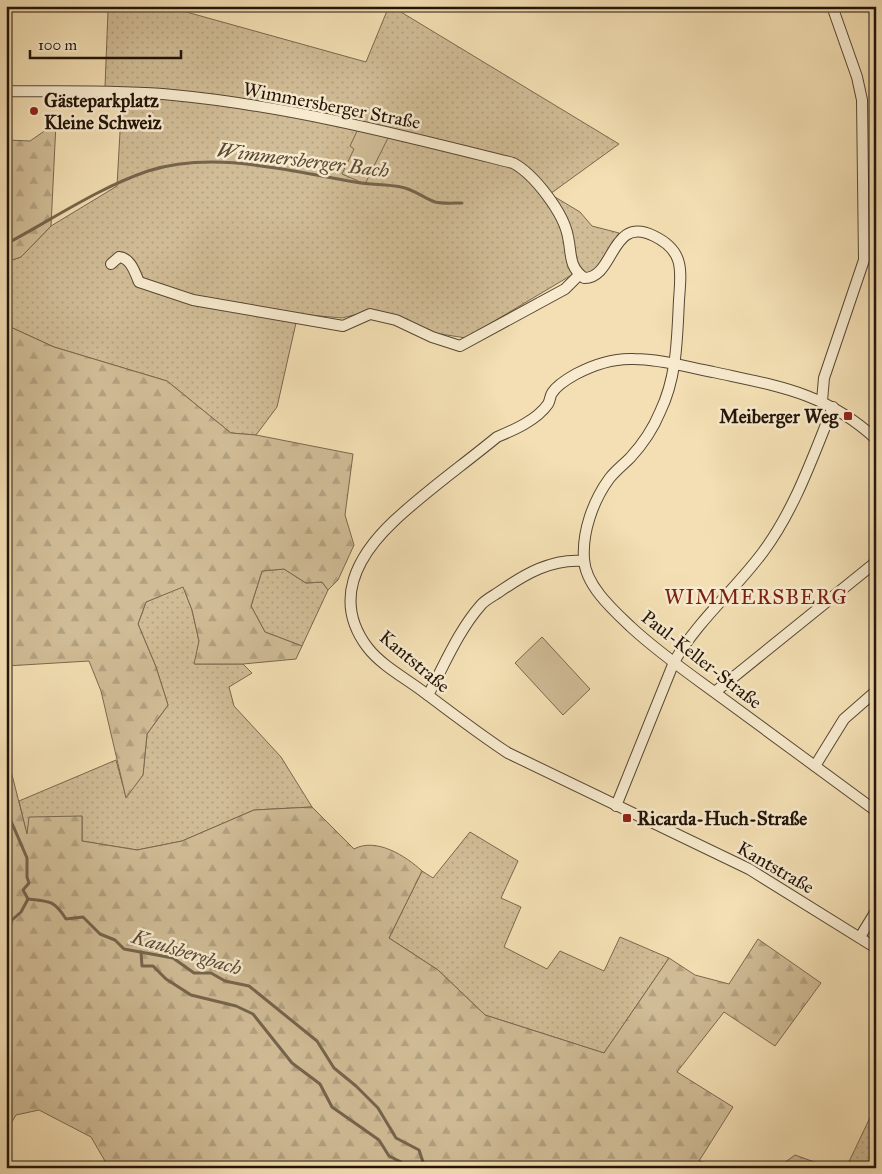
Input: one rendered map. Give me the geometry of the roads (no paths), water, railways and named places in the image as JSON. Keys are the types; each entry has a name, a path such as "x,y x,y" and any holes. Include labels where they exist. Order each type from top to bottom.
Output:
{"street":[{"path":"822,401 827,370 864,260 862,100 857,77 832,6"},
{"name":"Wimmersberger Straße","path":"6,92 126,91 261,107 348,122 513,163 525,170 534,179 560,217 568,236 569,257 573,268 579,275"},
{"path":"111,264 119,257 123,257 128,261 139,282 193,300 343,326 370,314 396,320 432,337 460,346 565,289 579,275 589,278 598,273 619,242 630,233 643,231 669,245 679,258 681,276 675,364 778,385 822,401 854,420 876,439"},
{"name":"Kantstraße","path":"675,364 635,358 620,359 574,375 558,386 548,404 532,418 514,430 498,437 394,521 363,559 351,582 352,613 358,630 368,648 378,658 471,729 508,753 749,869 876,948"},
{"name":"Paul-Keller-Straße","path":"675,364 671,388 660,414 639,448 608,480 597,502 584,536 584,561 592,581 616,612 674,662 876,811"},
{"path":"616,806 674,662 687,640 750,569 780,526 801,486 833,407"},
{"path":"428,695 470,619 482,604 525,574 572,560 584,561"},
{"path":"714,692 876,562"},
{"path":"816,766 844,719 876,691"},
{"path":"860,938 876,912"}],"waterway":[{"name":"Wimmersberger Bach","path":"6,244 93,195 129,178 173,165 199,162 252,164 361,183 395,186 405,188 435,202 462,203"},
{"path":"6,820 11,821 27,858 27,877 29,883 23,890 28,899"},
{"name":"Kaulsbergbach","path":"28,899 41,900 54,905 66,919 83,917 100,934 115,940 124,949 173,958 194,973 211,973 225,981 249,986 317,1041 334,1068 378,1108 396,1138 419,1150 425,1168"},
{"path":"6,944 12,920 21,912 28,899"},
{"path":"141,952 142,966 153,966 166,979 191,995 236,1006 253,1014 292,1063 320,1084 332,1107 379,1140 389,1156 401,1162 405,1168"}],"place":[{"name":"Gästeparkplatz Kleine Schweiz","path":"34,111"},
{"name":"Meiberger Weg","path":"848,416"},
{"name":"Ricarda-Huch-Straße","path":"627,818"}],"district":[{"name":"WIMMERSBERG","path":"756,597"}]}
